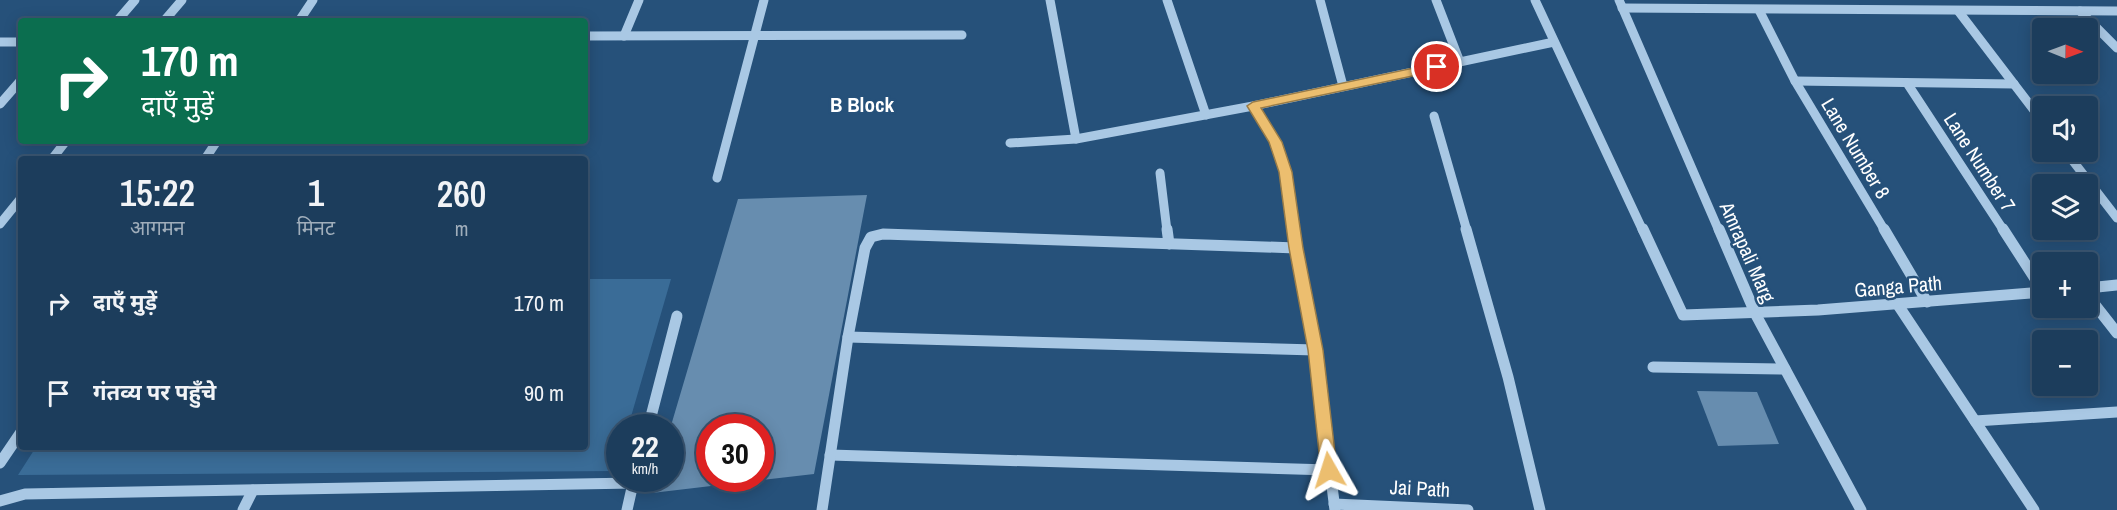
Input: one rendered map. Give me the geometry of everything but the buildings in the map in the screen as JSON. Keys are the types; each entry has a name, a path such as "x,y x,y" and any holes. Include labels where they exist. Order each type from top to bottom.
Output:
{"street":[{"path":"120,18 135,0"},
{"path":"167,18 182,0"},
{"path":"300,18 313,0"},
{"path":"624,36 639,0"},
{"path":"717,177 764,0"},
{"path":"1050,0 1076,139"},
{"path":"1167,0 1206,115"},
{"path":"1320,0 1343,86"},
{"path":"1436,0 1460,63"},
{"path":"1010,143 1076,139 1206,115 1554,42 1535,0"},
{"path":"1620,4 1759,10 2117,11"},
{"name":"Amrapali Marg","path":"1620,4 1756,315 1861,510"},
{"name":"Lane Number 8","path":"1759,10 1795,81 1926,302"},
{"path":"2080,11 2117,48"},
{"path":"1959,12 2032,108"},
{"path":"588,36 962,34"},
{"path":"0,42 18,42"},
{"name":"Ganga Path","path":"1554,42 1683,315 1756,315 1898,306 2032,292"},
{"path":"1795,81 2014,84"},
{"path":"0,104 18,83"},
{"name":"Lane Number 7","path":"1907,83 2032,274"},
{"path":"1253,106 1275,142 1285,172 1315,350 1335,507"},
{"path":"1434,116 1508,377 1540,510"},
{"path":"54,156 64,144"},
{"path":"2074,162 2117,218"},
{"path":"1160,173 1169,244"},
{"path":"2105,203 2117,201"},
{"path":"0,224 18,202"},
{"path":"822,510 848,337 865,248 871,237 883,234 1296,248"},
{"path":"2098,287 2117,285"},
{"path":"1898,306 2034,510"},
{"path":"2098,309 2117,333"},
{"path":"652,414 677,316"},
{"path":"848,337 1315,350"},
{"path":"1653,366 1785,369"},
{"path":"1975,421 2117,412"},
{"path":"0,463 18,436"},
{"path":"830,455 1329,470"},
{"path":"0,501 24,494 606,482"},
{"path":"243,510 253,490"},
{"path":"627,510 631,492"},
{"name":"Jai Path","path":"1335,507 1468,510"}],"shaded area":[{"path":"588,279 671,279 632,414 606,414 606,471 18,475 34,450 588,450"}],"district":[{"name":"B Block","path":"862,104"}],"route":[{"path":"1329,470 1315,350 1285,172 1275,142 1253,106 1437,67"}]}
